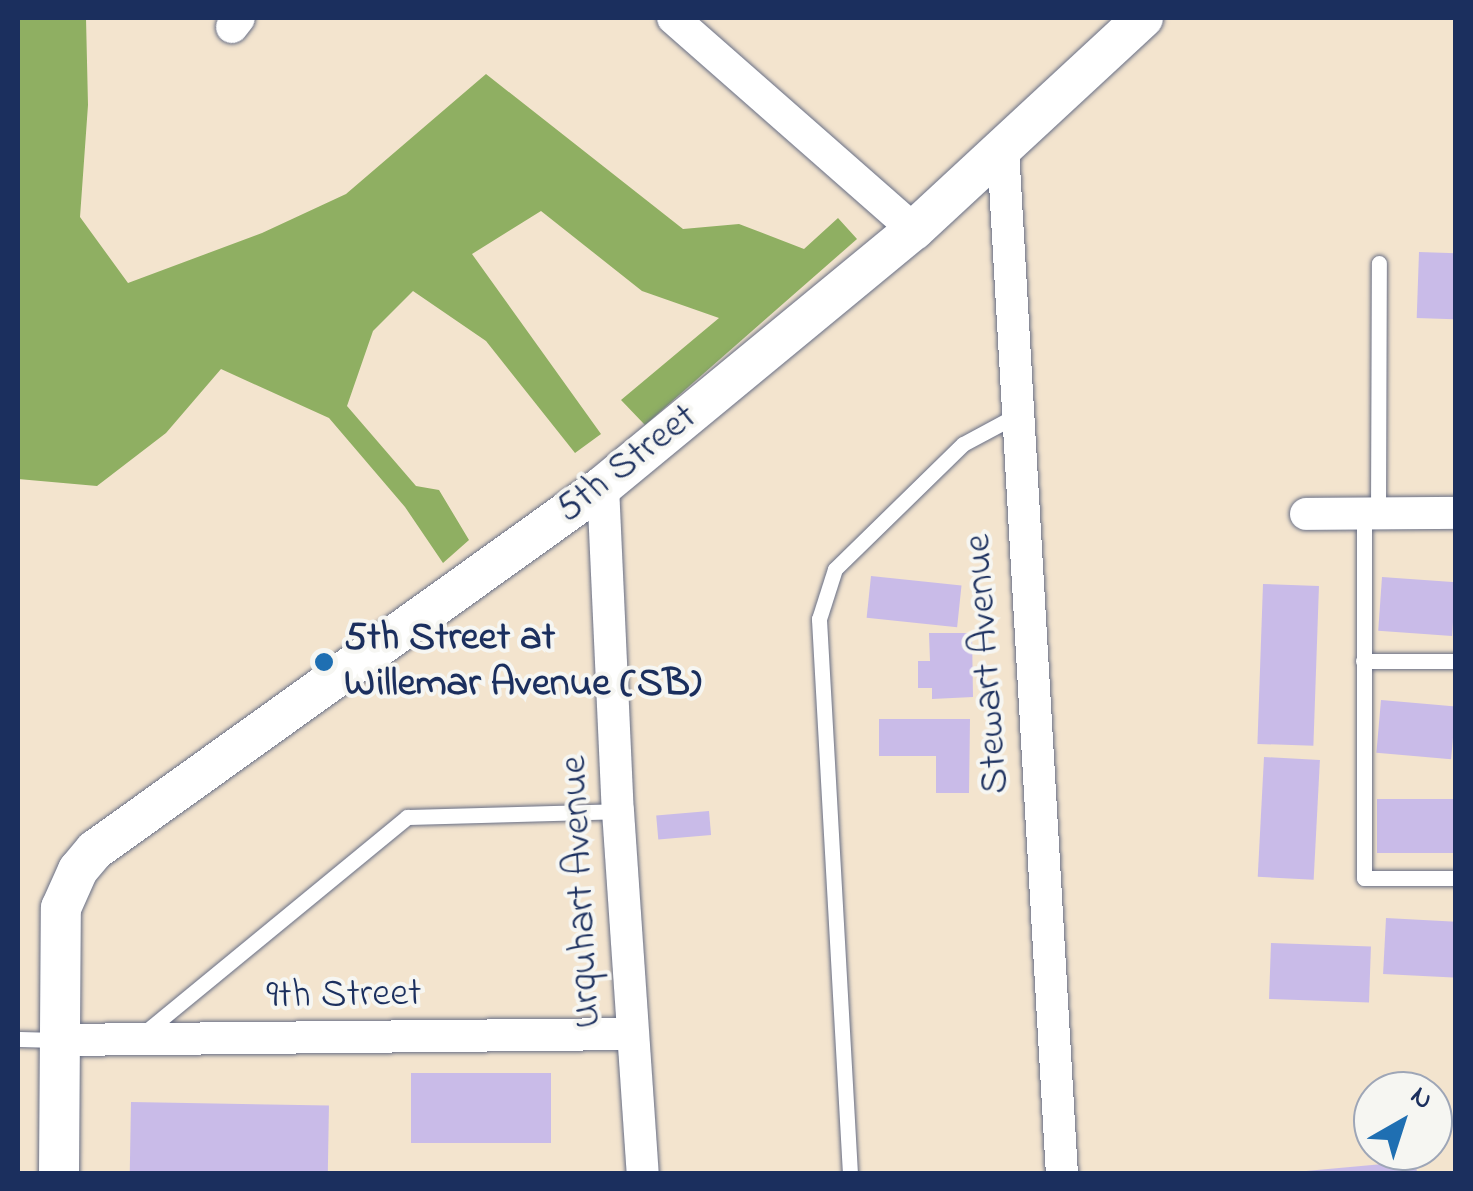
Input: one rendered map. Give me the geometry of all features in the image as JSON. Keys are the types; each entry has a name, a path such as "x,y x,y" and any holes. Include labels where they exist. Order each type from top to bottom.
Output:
{"street":[{"path":"673,18 914,230"},
{"name":"5th Street","path":"58,1040 60,908 78,870 114,834 603,486 914,230 1143,18"},
{"name":"Stewart Avenue","path":"1002,150 1062,1174"},
{"name":"Urquhart Avenue","path":"603,486 618,811 643,1174"},
{"path":"1306,514 1456,513"},
{"name":"9th Street","path":"58,1040 632,1034"},
{"path":"58,1040 59,1174"}],"lane":[{"path":"1379,263 1364,661 1364,878 1456,878"},
{"path":"850,1174 819,619 835,569 962,444 1015,416"},
{"path":"1364,661 1456,661"},
{"path":"132,1042 407,818 618,811"},
{"path":"18,1040 58,1040"}],"green space":[{"path":"18,18 86,18 88,105 80,217 128,283 262,233 346,194 486,74 683,229 739,224 804,249 838,218 857,239 645,425 621,400 719,318 642,291 541,211 472,254 601,434 575,453 486,341 413,291 373,331 347,406 416,486 439,490 469,540 443,563 405,507 329,418 221,369 166,433 97,486 18,479"}],"building":[{"path":"1419,252 1456,253 1454,319 1417,318"},
{"path":"871,576 962,586 957,627 867,618"},
{"path":"1382,577 1456,582 1452,636 1378,631"},
{"path":"1263,584 1319,586 1313,746 1257,744"},
{"path":"929,633 972,633 973,697 932,699 932,688 918,688 918,661 930,661"},
{"path":"1381,700 1456,707 1451,759 1376,753"},
{"path":"879,719 970,719 969,793 936,793 936,756 879,756"},
{"path":"1264,757 1320,760 1314,880 1258,877"},
{"path":"1377,799 1456,799 1456,853 1377,853"},
{"path":"709,811 711,835 658,840 656,816"},
{"path":"1386,918 1456,922 1453,978 1383,974"},
{"path":"1271,943 1371,946 1369,1002 1269,999"},
{"path":"411,1073 551,1073 551,1143 411,1143"},
{"path":"131,1102 329,1105 328,1174 130,1171"},
{"path":"1353,1167 1353,1171 1417,1174 1306,1174"}],"place":[{"name":"5th Street at Willemar Avenue (SB)","path":"324,662"}]}
